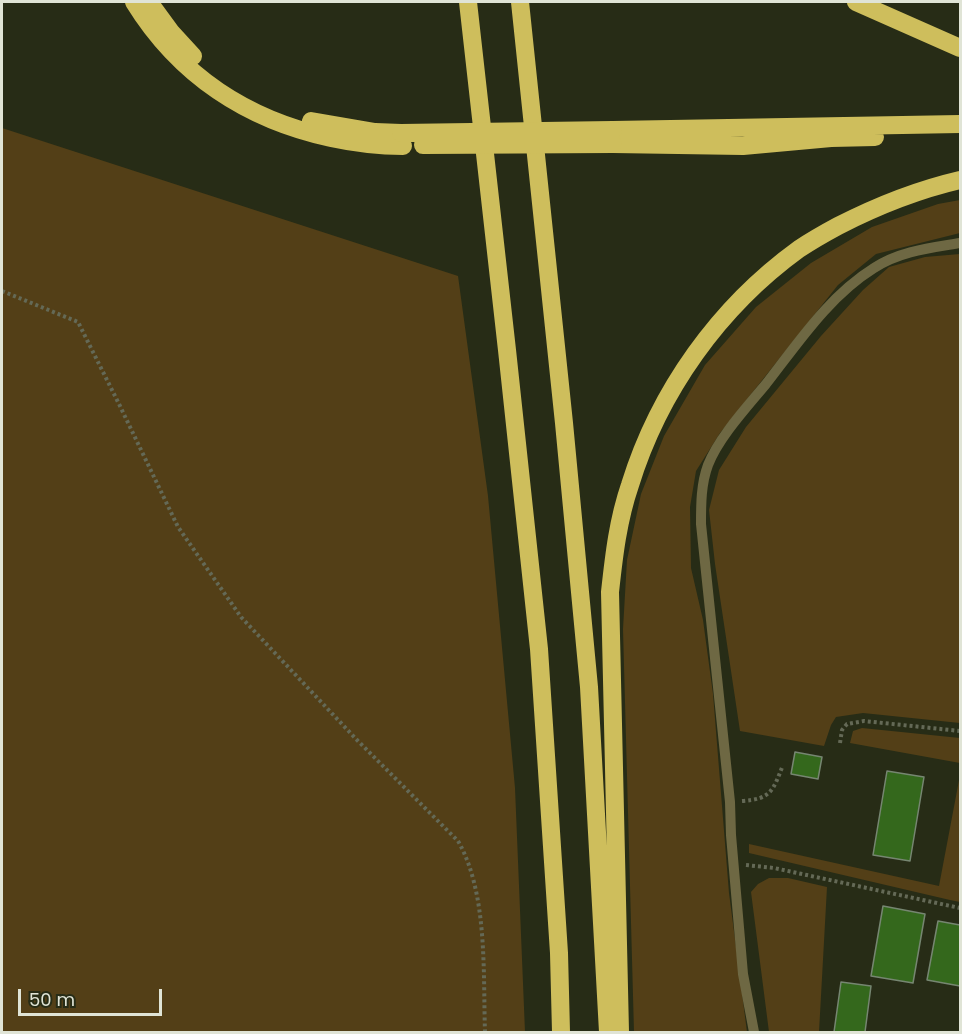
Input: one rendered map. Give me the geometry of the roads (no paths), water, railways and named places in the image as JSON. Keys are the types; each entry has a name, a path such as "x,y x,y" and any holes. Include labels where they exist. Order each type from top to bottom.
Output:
{"highway":[{"path":"134,2 167,47 189,69 229,98 253,112 290,128 360,143 402,140 613,137 960,124"},
{"path":"148,2 171,32 199,62 231,87 287,114 324,124 375,132 402,140"},
{"path":"468,2 539,649 560,953 561,1032"},
{"path":"520,2 589,687 608,1032"},
{"path":"856,2 960,48"},
{"path":"613,137 743,146 831,138 960,136"},
{"path":"620,1032 610,592 615,545 622,514 646,440 663,405 701,345 719,323 772,270 800,248 858,216 915,192 960,180"}],"lane":[{"path":"754,1032 743,974 730,802 701,524 701,496 708,466 717,448 742,413 819,316 852,283 891,258 911,251 960,243"}]}
